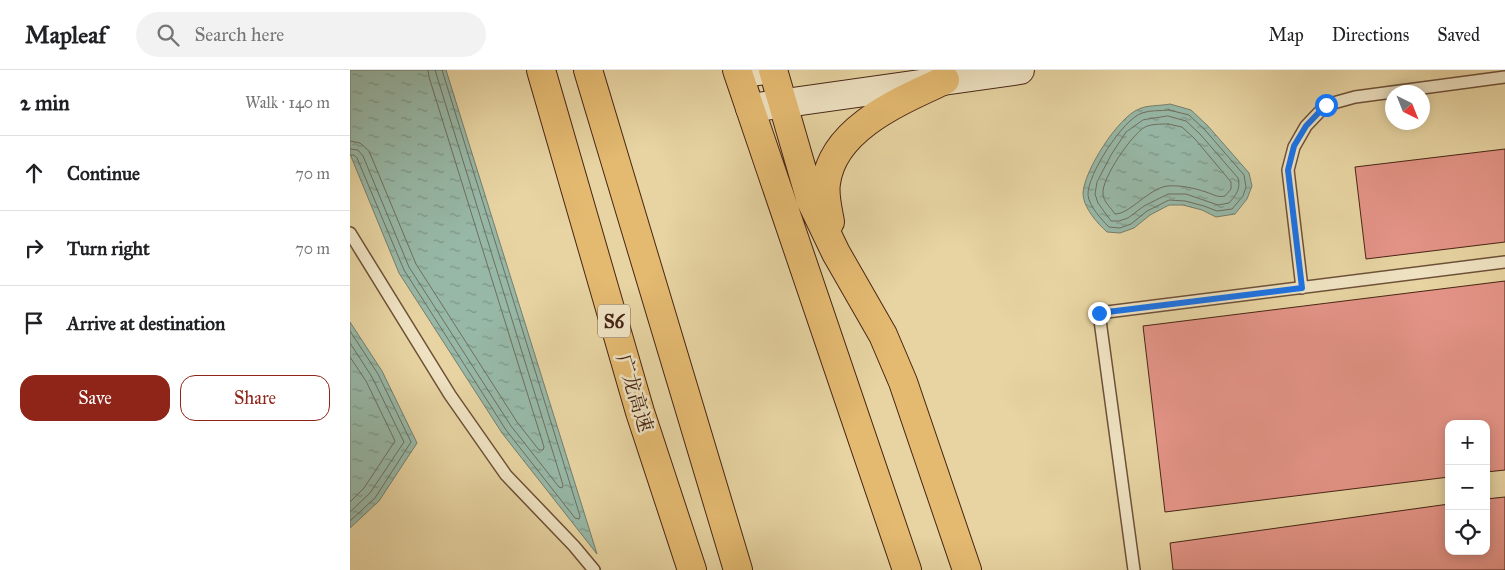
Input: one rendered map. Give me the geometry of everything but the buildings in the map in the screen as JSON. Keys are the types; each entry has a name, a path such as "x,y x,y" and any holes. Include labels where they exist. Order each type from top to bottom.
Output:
{"highway":[{"name":"广龙高速","path":"541,70 640,412 692,570"},
{"name":"S6","path":"588,70 738,570"},
{"path":"772,70 811,201 836,252 883,335 903,382 967,570"},
{"path":"747,71 750,108 907,570"},
{"path":"836,252 828,210 826,184 835,153 859,127 904,99 945,80"}],"main road":[{"path":"750,108 1020,70"}],"lane":[{"path":"1302,288 1288,170 1294,146 1306,126 1326,105 1354,98 1505,77"},
{"path":"350,233 450,395 506,476 574,546 594,570"},
{"path":"1134,570 1099,313 1505,262"}],"water":[{"path":"350,70 446,70 597,554 502,433 399,273 350,154"},
{"path":"1170,104 1191,110 1208,126 1249,173 1252,186 1247,199 1235,214 1216,217 1202,210 1183,205 1169,205 1150,215 1134,228 1120,233 1107,232 1085,204 1083,193 1089,172 1112,133 1131,114 1142,108"},
{"path":"350,322 382,371 417,443 379,501 350,528"}],"route":[{"path":"1099,313 1302,288 1288,170 1294,146 1306,126 1326,105"}]}
